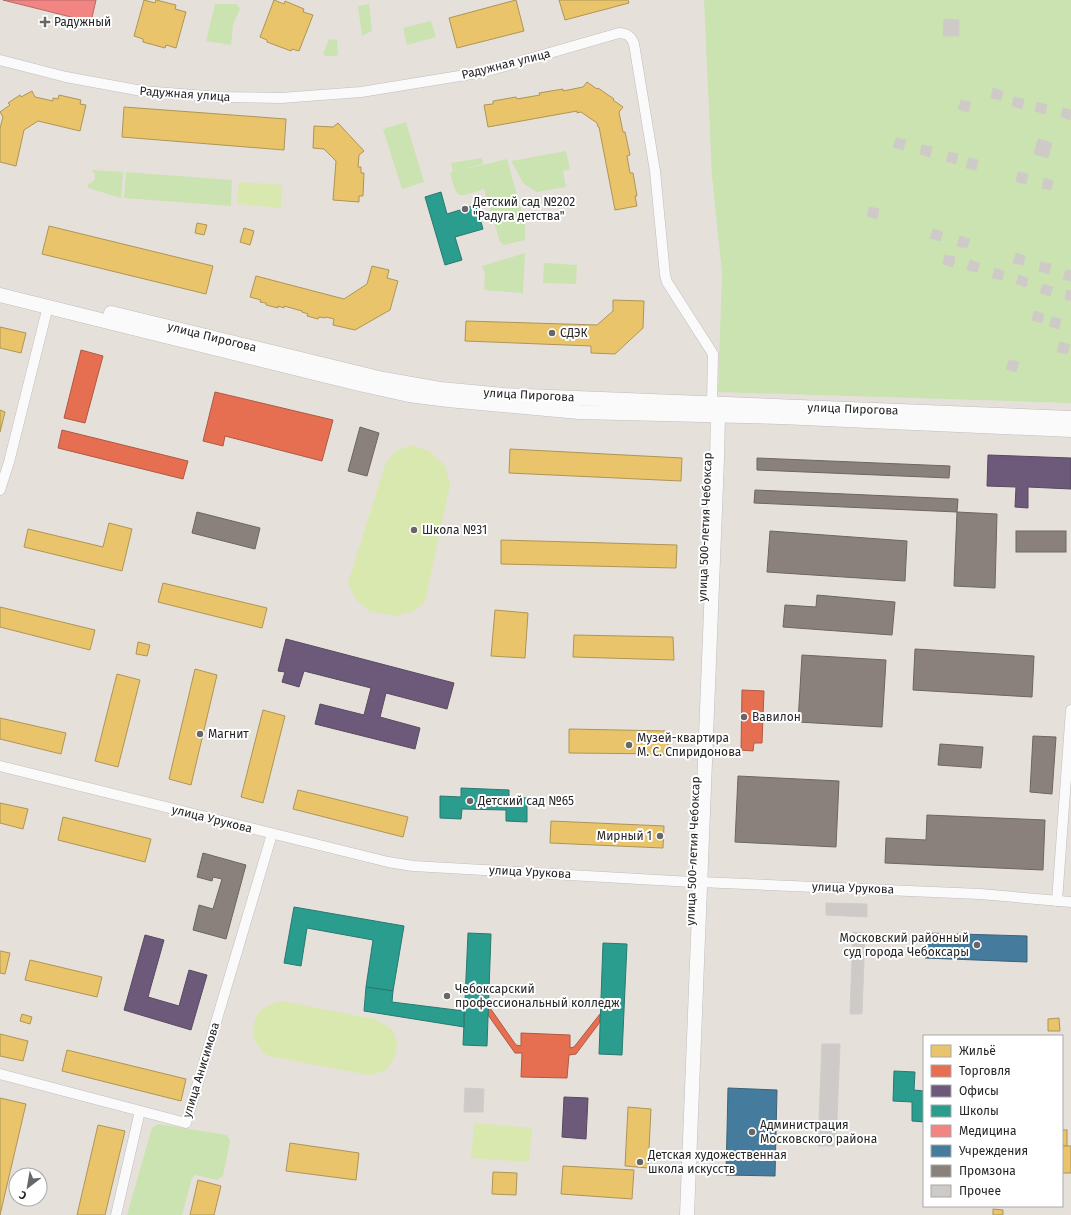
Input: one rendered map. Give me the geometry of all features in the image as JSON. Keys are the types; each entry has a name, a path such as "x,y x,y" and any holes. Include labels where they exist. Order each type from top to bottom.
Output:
{"main road":[{"name":"улица Пирогова","path":"0,285 48,302"},
{"name":"улица Пирогова","path":"0,295 48,302 382,384 514,407 579,412 713,411 961,419 1071,418"},
{"name":"улица 500-летия Чебоксар","path":"683,1214 708,578 713,411"},
{"name":"улица Пирогова","path":"961,419 1071,430"}],"street":[{"name":"Радужная улица","path":"0,60 66,77 142,91 219,97 280,98 361,92 484,72 619,33 627,34 632,38 634,44 655,171 665,275 667,282 713,354 713,411"},
{"path":"0,490 9,462 48,302"},
{"path":"1057,901 1071,710"},
{"name":"улица Урукова","path":"0,766 272,834 388,862 413,866 696,882 965,893 1071,902"},
{"name":"улица Анисимова","path":"0,1074 186,1123 272,834"},
{"path":"116,1215 140,1111"}],"green space":[{"path":"704,0 1071,0 1071,403 718,392 722,273 712,176"},
{"path":"215,4 237,4 240,9 233,25 231,45 206,41"},
{"path":"369,4 372,31 362,36 358,6"},
{"path":"431,21 436,37 407,45 403,28"},
{"path":"329,39 337,40 338,54 336,56 326,56 323,54"},
{"path":"406,122 424,182 402,189 383,129"},
{"path":"566,151 570,169 563,171 566,187 537,192 524,184 511,161"},
{"path":"482,158 483,164 462,170 507,159 525,224 525,240 504,245 500,242 484,189 463,195 457,193 450,173 453,172 451,163"},
{"path":"92,170 123,172 121,198 88,188 88,184 95,179 95,174"},
{"path":"126,172 232,180 231,206 124,198"},
{"path":"239,182 282,185 281,208 237,204"},
{"path":"525,253 523,293 484,290 485,274 482,266"},
{"path":"544,263 577,265 576,284 543,283"},
{"path":"412,445 429,451 445,466 450,485 425,602 414,611 395,616 370,611 356,600 348,583 386,462 396,451"},
{"path":"281,1001 374,1019 382,1023 394,1033 396,1038 397,1044 393,1060 382,1072 369,1075 268,1056 258,1046 254,1038 253,1029 255,1019 259,1012 264,1008"},
{"path":"474,1123 532,1128 529,1162 471,1158"},
{"path":"158,1124 227,1135 230,1141 223,1176 217,1180 195,1175 192,1178 182,1215 127,1215 152,1128"}],"building: Жильё":[{"path":"144,0 155,3 156,0 176,5 175,9 186,12 176,48 166,45 165,48 143,42 143,39 134,36"},
{"path":"274,0 284,4 285,1 304,9 303,12 313,15 299,51 292,49 291,51 267,42 267,40 260,37"},
{"path":"516,0 524,31 457,48 449,18"},
{"path":"559,0 628,0 629,3 565,20"},
{"path":"587,82 614,99 613,100 623,107 619,112 630,155 627,156 630,173 633,173 637,196 635,196 637,206 615,210 599,127 597,123 581,112 577,113 577,111 488,127 484,105 493,104 493,101 516,97 517,99 540,95 539,93 563,89 563,91 583,87"},
{"path":"32,91 35,97 53,101 53,98 58,99 59,95 81,100 80,104 86,105 80,131 38,121 24,130 16,166 0,162 0,128 3,117 0,112 10,105 8,103 20,95 21,97"},
{"path":"124,107 286,119 284,150 122,137"},
{"path":"338,123 364,151 359,155 358,167 361,167 361,173 364,173 363,196 359,196 359,202 333,200 336,161 324,149 313,148 314,126 333,127"},
{"path":"197,223 207,225 204,235 195,233"},
{"path":"49,226 213,266 206,294 42,254"},
{"path":"244,228 254,231 250,245 240,242"},
{"path":"372,266 389,270 387,278 398,281 390,310 355,330 333,325 334,319 319,317 318,319 307,316 308,314 302,311 284,306 284,308 278,306 278,308 266,305 266,303 260,302 261,300 250,297 256,276 344,299 367,284"},
{"path":"613,300 644,301 643,328 615,354 591,353 591,346 465,341 466,321 597,325 613,311"},
{"path":"0,327 26,333 21,353 0,348"},
{"path":"0,410 5,412 0,432"},
{"path":"510,449 682,458 681,481 509,473"},
{"path":"109,523 132,529 122,571 24,547 28,529 103,547"},
{"path":"501,540 677,545 676,568 501,564"},
{"path":"163,583 267,608 262,628 158,602"},
{"path":"0,607 95,630 90,650 0,627"},
{"path":"495,610 528,613 525,658 491,656"},
{"path":"574,635 673,637 674,660 573,657"},
{"path":"138,642 150,645 147,656 136,654"},
{"path":"195,669 217,675 191,785 169,779"},
{"path":"117,674 140,680 118,767 95,761"},
{"path":"263,710 285,716 263,803 241,797"},
{"path":"0,718 66,733 61,754 0,739"},
{"path":"569,729 668,731 668,754 569,753"},
{"path":"298,790 408,817 403,837 293,809"},
{"path":"0,803 28,809 23,829 0,823"},
{"path":"63,817 151,839 145,862 58,840"},
{"path":"551,821 664,826 663,848 550,843"},
{"path":"0,951 10,953 5,974 0,973"},
{"path":"30,960 102,977 97,997 25,980"},
{"path":"22,1014 32,1017 30,1024 20,1021"},
{"path":"1059,1018 1060,1031 1048,1031 1048,1019"},
{"path":"0,1034 28,1041 23,1061 0,1056"},
{"path":"67,1050 186,1079 181,1101 62,1071"},
{"path":"0,1098 26,1104 11,1167 8,1167 8,1181 0,1215"},
{"path":"628,1107 651,1109 648,1168 625,1166"},
{"path":"98,1125 125,1131 105,1215 77,1215"},
{"path":"1063,1130 1067,1130 1067,1146 1063,1146"},
{"path":"290,1143 359,1153 356,1180 286,1171"},
{"path":"1063,1146 1071,1146 1071,1173 1063,1173"},
{"path":"563,1166 634,1170 632,1199 561,1194"},
{"path":"493,1172 517,1173 516,1195 492,1194"},
{"path":"198,1180 221,1186 214,1215 190,1215"},
{"path":"993,1209 1003,1210 1003,1215 993,1215"}],"building: Торговля":[{"path":"81,350 103,356 85,423 64,418"},
{"path":"215,392 333,420 322,461 225,436 223,446 203,441"},
{"path":"62,430 188,461 183,479 58,448"},
{"path":"742,690 764,691 762,743 754,743 753,751 741,750"},
{"path":"488,1005 516,1045 521,1046 521,1033 570,1035 570,1048 574,1047 600,1014 600,1022 576,1054 569,1055 567,1078 521,1077 522,1053 515,1053 488,1015"}],"building: Офисы":[{"path":"988,455 1071,458 1071,489 1028,487 1028,508 1015,507 1016,487 987,486"},
{"path":"286,639 454,683 447,709 386,693 380,717 420,728 415,749 315,724 320,704 364,715 371,688 304,671 299,687 282,682 285,672 278,671"},
{"path":"145,935 164,940 148,997 179,1006 189,970 207,975 191,1030 124,1010"},
{"path":"564,1097 588,1098 586,1139 562,1137"}],"building: Школы":[{"path":"441,192 447,214 476,205 483,229 455,237 462,260 445,265 425,197"},
{"path":"461,788 509,790 509,797 527,798 527,822 506,821 506,810 462,809 461,819 440,818 440,796 461,797"},
{"path":"294,907 404,926 393,991 366,987 373,940 307,928 301,966 284,963"},
{"path":"468,933 491,934 487,1046 463,1045"},
{"path":"603,943 627,944 622,1055 599,1054"},
{"path":"366,987 393,991 392,1002 464,1011 464,1027 364,1011"},
{"path":"894,1071 915,1072 914,1090 923,1091 923,1122 912,1121 912,1102 893,1101"}],"building: Медицина":[{"path":"3,0 96,0 91,22"}],"building: Учреждения":[{"path":"925,933 1027,936 1027,962 925,958"},
{"name":"Администрация Московского района","path":"728,1088 777,1090 775,1176 726,1175"}],"building: Промзона":[{"path":"360,427 379,433 367,476 348,471"},
{"path":"757,458 950,466 949,478 757,470"},
{"path":"755,490 958,499 957,512 754,503"},
{"path":"197,512 260,528 255,549 192,533"},
{"path":"957,512 997,514 995,588 954,586"},
{"path":"770,531 907,541 905,581 767,572"},
{"path":"1016,531 1066,531 1066,552 1016,552"},
{"path":"817,595 895,602 892,635 783,627 785,605 816,607"},
{"path":"915,649 1034,656 1032,697 913,690"},
{"path":"802,655 886,660 882,727 798,722"},
{"path":"1033,736 1056,737 1052,794 1030,792"},
{"path":"940,744 983,747 981,768 938,765"},
{"path":"738,776 839,781 836,847 735,842"},
{"path":"927,815 1045,820 1043,870 885,863 886,838 926,840"},
{"path":"203,853 246,865 226,939 193,930 199,905 213,909 222,879 213,877 212,881 197,877"}],"building: Прочее":[{"path":"944,19 959,20 959,36 943,36"},
{"path":"993,88 1003,91 1001,100 991,98"},
{"path":"1014,97 1024,99 1022,109 1012,106"},
{"path":"961,100 971,102 968,112 958,109"},
{"path":"1037,102 1047,105 1045,114 1035,111"},
{"path":"1063,108 1071,110 1070,120 1061,117"},
{"path":"896,138 906,140 903,150 893,147"},
{"path":"1038,139 1052,143 1048,158 1034,154"},
{"path":"922,145 932,147 930,157 920,154"},
{"path":"949,152 958,154 956,164 946,161"},
{"path":"969,158 978,160 976,170 966,168"},
{"path":"1018,172 1028,174 1026,184 1016,182"},
{"path":"1044,178 1053,181 1051,190 1042,188"},
{"path":"869,207 879,209 877,219 867,216"},
{"path":"933,229 943,232 940,241 930,238"},
{"path":"960,236 970,239 967,248 957,246"},
{"path":"1016,253 1025,256 1023,265 1013,263"},
{"path":"945,255 955,257 953,267 943,264"},
{"path":"970,260 980,263 977,272 967,270"},
{"path":"1041,262 1051,264 1049,274 1039,271"},
{"path":"995,268 1004,271 1002,280 992,278"},
{"path":"1066,270 1071,271 1071,281 1063,279"},
{"path":"1019,275 1028,278 1026,287 1016,284"},
{"path":"1043,284 1053,287 1050,296 1040,293"},
{"path":"1067,290 1071,291 1071,301 1065,299"},
{"path":"1034,311 1044,314 1042,323 1032,320"},
{"path":"1052,317 1061,319 1059,329 1049,326"},
{"path":"1060,342 1070,345 1067,354 1057,352"},
{"path":"1009,360 1019,362 1016,372 1006,369"},
{"path":"826,903 867,904 867,917 826,915"},
{"path":"853,932 865,933 862,1014 850,1014"},
{"path":"822,1044 840,1044 836,1146 818,1146"},
{"path":"465,1088 484,1089 483,1112 464,1112"}],"place":[{"name":"Радужный","path":"45,22"},
{"name":"Детский сад №202 \"Радуга детства\"","path":"465,209"},
{"name":"СДЭК","path":"552,333"},
{"name":"Школа №31","path":"414,530"},
{"name":"Вавилон","path":"744,717"},
{"name":"Магнит","path":"200,734"},
{"name":"Музей-квартира М. С. Спиридонова","path":"629,745"},
{"name":"Детский сад №65","path":"470,801"},
{"name":"Мирный 1","path":"660,836"},
{"name":"Московский районный суд города Чебоксары","path":"977,945"},
{"name":"Чебоксарский профессиональный колледж","path":"447,996"},
{"name":"Администрация Московского района","path":"752,1132"},
{"name":"Детская художественная школа искусств","path":"640,1162"}]}
